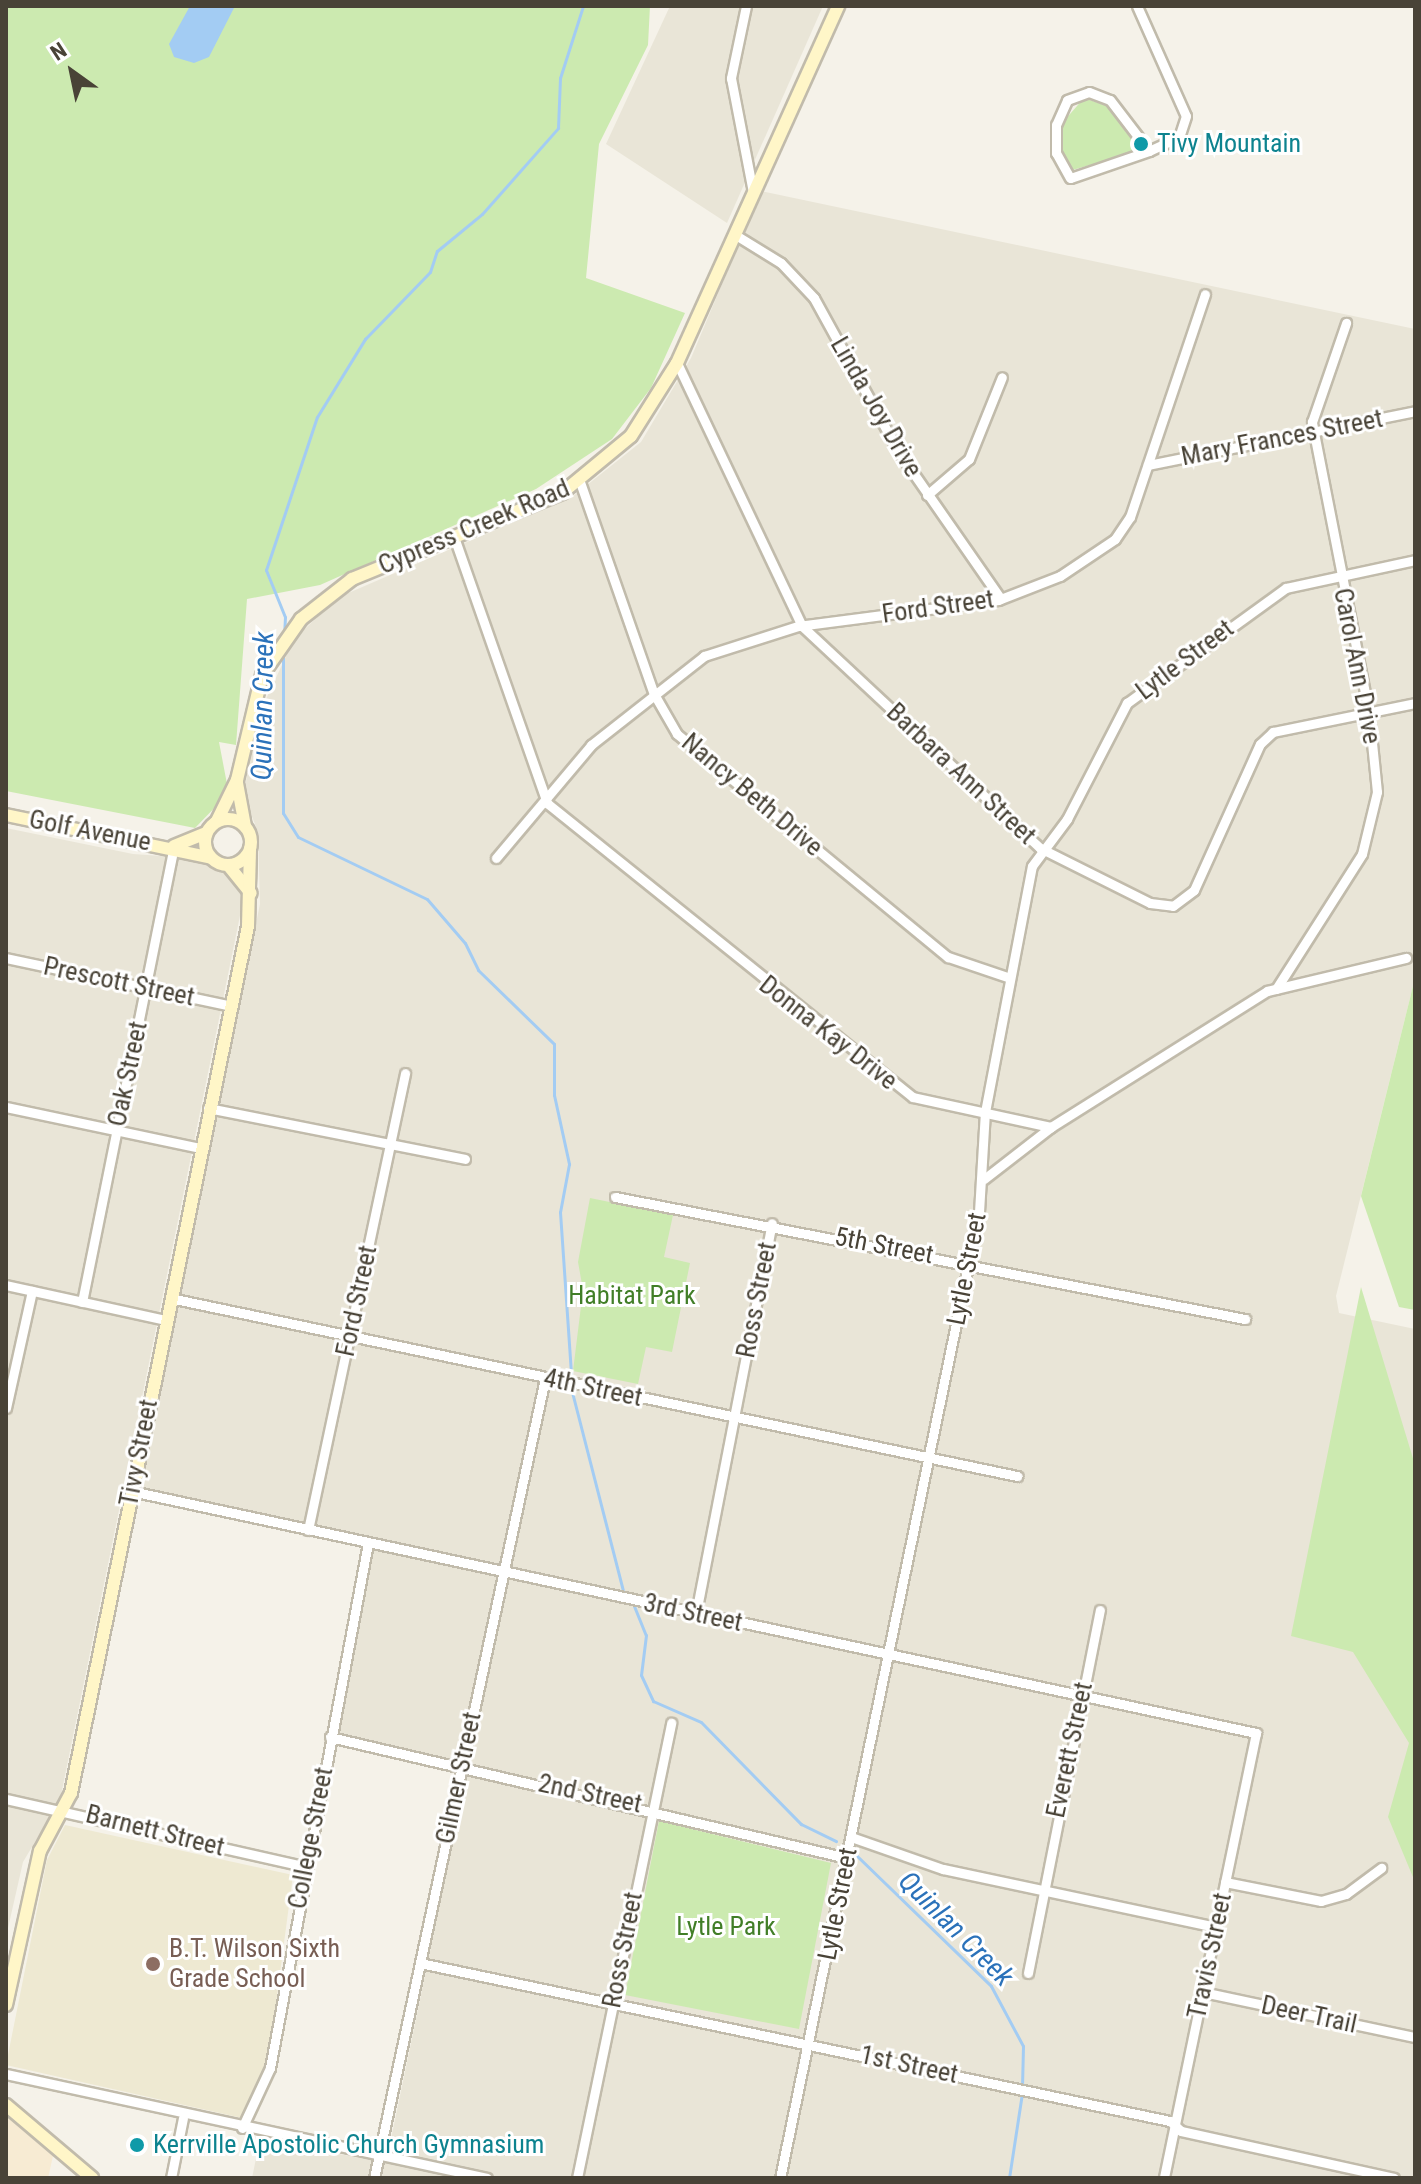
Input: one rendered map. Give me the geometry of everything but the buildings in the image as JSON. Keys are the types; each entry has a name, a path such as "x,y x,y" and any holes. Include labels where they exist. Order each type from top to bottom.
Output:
{"main road":[{"name":"Cypress Creek Road","path":"217,821 237,780 246,722 262,675 291,630 352,579 580,482 631,436 677,363 838,6"},
{"name":"Cypress Creek Road","path":"237,780 245,826"},
{"name":"Golf Avenue","path":"6,815 174,846 211,858"},
{"path":"228,865 250,849 245,826 217,821 207,833 211,858 228,865 251,893"},
{"name":"Golf Avenue","path":"174,846 207,833"},
{"name":"Tivy Street","path":"6,2005 40,1851 62,1811 131,1491 231,1006 251,893 250,849"},
{"path":"6,2105 92,2178"}],"street":[{"path":"746,6 731,78 753,192"},
{"path":"1137,6 1186,116 1179,137 1149,151 1070,178 1056,153 1060,111 1072,96 1099,94 1149,151"},
{"name":"Linda Joy Drive","path":"734,234 781,263 814,298 927,495 1001,599"},
{"name":"Ford Street","path":"496,858 591,745 654,694 716,650 802,626 1001,599 1060,576 1115,539 1148,465 1205,294"},
{"name":"Carol Ann Drive","path":"1276,989 1362,854 1377,792 1369,713 1313,431 1346,323"},
{"name":"Barbara Ann Street","path":"677,363 802,626 1044,850 1150,903 1173,906 1194,890 1260,744 1273,732 1415,703"},
{"path":"927,495 969,459 1002,377"},
{"name":"Mary Frances Street","path":"1148,465 1415,411"},
{"name":"Nancy Beth Drive","path":"580,482 654,694 677,734 948,957 1010,978"},
{"path":"454,537 545,800"},
{"name":"Lytle Street","path":"780,2178 968,1263 984,1179 985,1112 1032,866 1127,703 1274,595 1339,574 1415,560"},
{"name":"Donna Kay Drive","path":"545,800 891,1086 1051,1127"},
{"name":"Oak Street","path":"82,1302 174,846"},
{"name":"Prescott Street","path":"6,958 231,1006"},
{"path":"984,1179 1051,1127 1276,989 1406,958"},
{"name":"Ford Street","path":"308,1530 405,1073"},
{"path":"6,1107 201,1148"},
{"path":"208,1108 465,1159"},
{"name":"5th Street","path":"615,1197 772,1223 1245,1319"},
{"name":"Ross Street","path":"696,1613 772,1223"},
{"path":"6,1285 165,1320"},
{"path":"6,1408 32,1291"},
{"name":"4th Street","path":"170,1298 1017,1476"},
{"name":"Gilmer Street","path":"374,2178 545,1378"},
{"name":"3rd Street","path":"131,1491 1256,1733"},
{"name":"College Street","path":"242,2128 270,2068 304,1866 368,1543"},
{"name":"Everett Street","path":"1028,1973 1039,1889 1100,1610"},
{"name":"Ross Street","path":"577,2178 671,1723"},
{"name":"Travis Street","path":"1164,2178 1256,1733"},
{"name":"2nd Street","path":"330,1737 652,1807 847,1858"},
{"name":"Barnett Street","path":"6,1799 304,1866"},
{"path":"851,1837 943,1869 1216,1927"},
{"path":"1225,1882 1321,1901 1346,1894 1381,1868"},
{"name":"1st Street","path":"420,1963 1031,2091 1394,2178"},
{"name":"Deer Trail","path":"1203,1992 1415,2037"},
{"path":"6,2074 183,2118 487,2178"},
{"path":"171,2178 183,2118"}],"shaded area":[{"path":"670,6 823,6 727,223 606,144"},
{"path":"761,191 1415,329 1415,978 1336,1296 1339,1313 1415,1329 1415,2178 252,2178 260,2139 386,2163 469,1764 336,1735 375,1538 140,1487 260,904 258,832 244,796 254,725 294,639 339,597 572,497 641,442 691,358"},
{"path":"6,828 133,854 204,859 230,872 244,896 60,1800 23,1862 6,1937"},
{"name":"B.T. Wilson Sixth Grade School","path":"65,1825 293,1875 268,2064 242,2118 6,2065 47,1860"},
{"path":"6,2116 53,2156 48,2178 6,2178"}],"green space":[{"path":"6,6 650,6 648,45 599,144 586,278 685,313 651,388 612,439 536,489 320,585 247,599 236,745 219,742 227,784 223,799 195,828 6,791"},
{"path":"1084,98 1110,107 1143,150 1069,171 1060,149 1063,122"},
{"path":"1415,978 1415,1310 1399,1307 1361,1196"},
{"name":"Habitat Park","path":"590,1198 673,1215 664,1257 690,1263 672,1352 646,1347 638,1384 573,1371 583,1290 578,1262"},
{"path":"1361,1287 1415,1465 1415,1882 1388,1817 1409,1743 1353,1652 1291,1636"},
{"name":"Lytle Park","path":"659,1821 831,1863 799,2029 625,1995"}],"water":[{"path":"190,6 235,6 209,57 194,63 174,57 169,44"}],"waterway":[{"name":"Quinlan Creek","path":"284,636 285,617 266,570 317,417 365,339 430,272 437,251 482,214 558,128 560,78 583,6"},
{"name":"Quinlan Creek","path":"283,652 283,813 298,837 427,899 465,943 478,970 554,1044 554,1095 569,1164 560,1212 571,1375"},
{"name":"Quinlan Creek","path":"572,1392 623,1590"},
{"name":"Quinlan Creek","path":"634,1606 646,1635 641,1675 653,1701 701,1722 801,1824 836,1841"},
{"name":"Quinlan Creek","path":"856,1855 991,1986 1023,2046 1022,2086"},
{"path":"1009,2178 1022,2093"}],"place":[{"name":"Tivy Mountain","path":"1141,144"},
{"name":"B.T. Wilson Sixth Grade School","path":"153,1964"},
{"name":"Kerrville Apostolic Church Gymnasium","path":"137,2145"}]}
